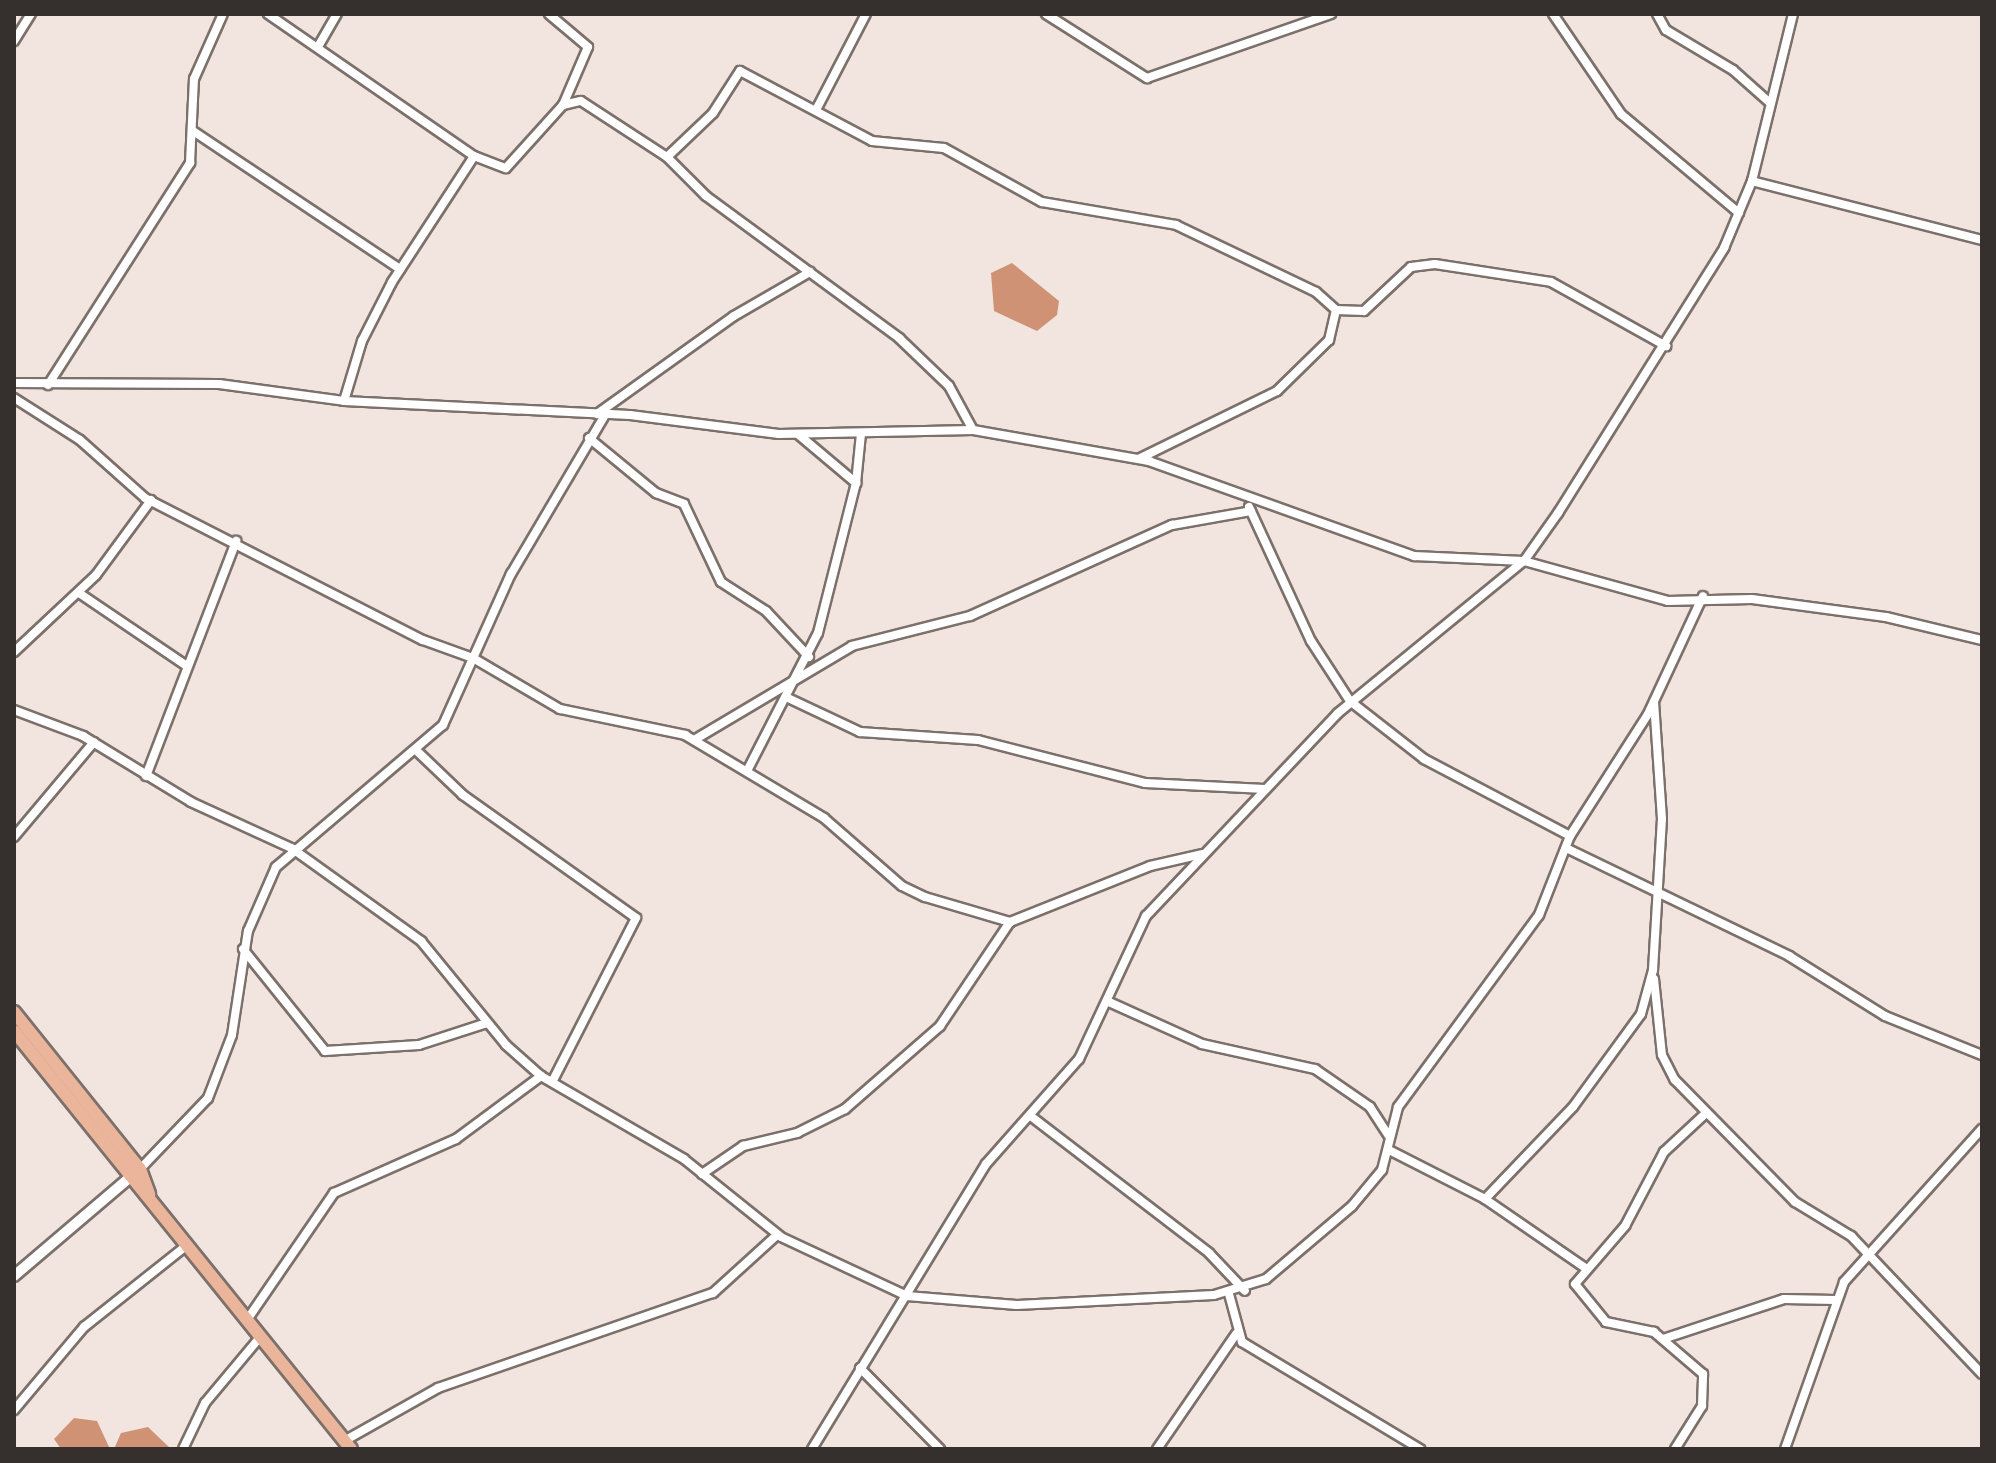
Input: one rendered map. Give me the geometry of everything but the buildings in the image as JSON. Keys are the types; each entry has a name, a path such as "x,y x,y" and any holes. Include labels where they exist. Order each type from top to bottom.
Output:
{"main road":[{"path":"14,1012 135,1173 152,1201 347,1445"},
{"path":"14,1031 135,1173"}],"street":[{"path":"14,41 31,14"},
{"path":"48,385 186,170 193,131 194,79 223,14"},
{"path":"268,14 319,45 474,156 512,166 563,105 588,47 549,14"},
{"path":"319,45 337,14"},
{"path":"816,110 866,14"},
{"path":"1046,14 1147,78 1331,14"},
{"path":"1553,14 1631,125 1739,213"},
{"path":"1657,14 1666,30 1733,70 1769,102"},
{"path":"812,1449 986,1164 1032,1117 1079,1059 1109,1002 1146,916 1350,701 1524,561 1666,346 1739,213 1752,181 1793,14"},
{"path":"667,157 681,151 713,113 735,71 872,141 933,145 966,157 1042,202 1176,225 1316,292 1336,310 1364,311 1411,267 1435,264 1551,282 1666,346"},
{"path":"563,105 581,101 667,157 706,196 929,365 959,399 973,430"},
{"path":"193,131 400,269"},
{"path":"344,401 362,341 400,269 474,156"},
{"path":"1752,181 1982,240"},
{"path":"14,1276 135,1173 208,1098 232,1035 243,949 276,867 293,849 418,752 443,725 511,574 601,415 810,272"},
{"path":"1138,459 1277,391 1329,340 1336,310"},
{"path":"14,383 219,384 344,401 601,415 799,435 973,430 1138,459 1247,501 1414,556 1524,561 1668,601 1703,596 1886,617 1982,640"},
{"path":"14,398 68,432 151,500 236,541 423,640 473,658 578,717 650,725 694,740 848,836 902,886 1010,922"},
{"path":"747,771 809,657 856,483 861,434"},
{"path":"799,435 856,483"},
{"path":"589,438 656,493 684,504 721,582 766,611 809,657"},
{"path":"14,652 79,593 151,500"},
{"path":"1247,501 1318,655 1350,701 1424,759 1570,836"},
{"path":"694,740 798,680 839,652 970,616 1113,546 1251,511"},
{"path":"146,776 236,541"},
{"path":"79,593 187,666"},
{"path":"14,710 94,742 146,776 293,849 421,941 487,1023 541,1076 702,1174 777,1235 907,1296 1017,1305 1229,1294 1245,1291 1352,1206 1389,1150 1389,1136 1435,1052 1539,915 1570,836 1654,701 1703,596"},
{"path":"788,698 860,732 978,740 1145,783 1265,789"},
{"path":"1654,701 1662,819 1653,970 1668,1070 1706,1113 1745,1144 1795,1202 1867,1252 1982,1374"},
{"path":"14,837 94,742"},
{"path":"418,752 456,789 636,918 552,1082"},
{"path":"1566,848 1789,956 1885,1016 1982,1055"},
{"path":"702,1174 743,1146 797,1133 845,1109 940,1026 1010,922 1150,866 1202,854"},
{"path":"243,949 325,1051 406,1048 487,1023"},
{"path":"1485,1199 1573,1107 1641,1014 1653,970"},
{"path":"1109,1002 1202,1044 1315,1069 1370,1107 1389,1136"},
{"path":"247,1320 334,1193 456,1139 541,1076"},
{"path":"1675,1449 1702,1406 1706,1384 1696,1365 1663,1339 1639,1326 1606,1322 1576,1289 1587,1269 1625,1226 1664,1152 1706,1113"},
{"path":"1032,1117 1190,1237 1245,1291"},
{"path":"1785,1449 1835,1300 1867,1252 1982,1129"},
{"path":"1389,1150 1485,1199 1587,1269"},
{"path":"347,1445 438,1388 713,1293 777,1235"},
{"path":"14,1410 84,1327 187,1245"},
{"path":"1162,1447 1236,1334 1229,1294"},
{"path":"1663,1339 1784,1299 1835,1300"},
{"path":"1236,1334 1420,1449"},
{"path":"183,1449 205,1403 261,1336"},
{"path":"860,1368 940,1449"}],"shaded area":[{"path":"1012,263 1059,301 1057,315 1037,331 994,311 991,273"},
{"path":"74,1418 97,1421 110,1449 61,1449 54,1439"},
{"path":"148,1427 171,1449 114,1449 121,1433"}]}
